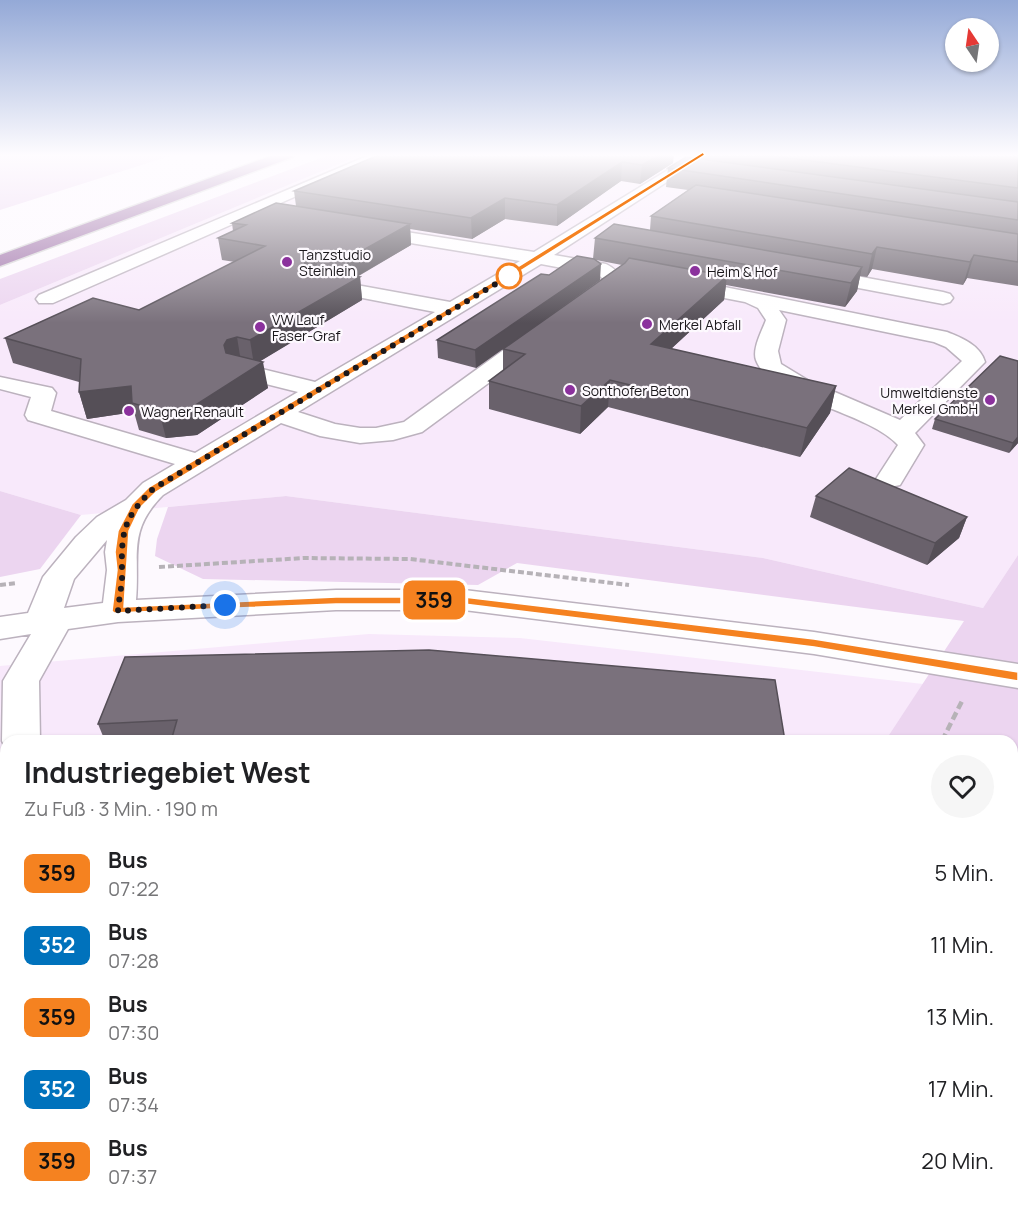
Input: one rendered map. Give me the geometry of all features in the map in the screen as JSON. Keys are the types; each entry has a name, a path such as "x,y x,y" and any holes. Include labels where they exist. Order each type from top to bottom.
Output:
{"highway":[{"path":"0,261 136,210"}],"street":[{"path":"21,735 21,681 50,620 59,577 108,523 136,506 153,489 612,210"},
{"path":"46,299 250,211 317,222"},
{"path":"351,228 539,257 634,275"},
{"path":"578,232 602,236"},
{"path":"278,414 342,434 367,437 392,434 413,427 615,281 606,271 599,268"},
{"path":"790,270 943,298"},
{"path":"657,279 939,337 954,342 972,355 974,362 901,433"},
{"path":"318,284 453,309"},
{"path":"751,297 765,304 776,320 766,359 770,367 797,384 883,421 901,433 911,445 890,479"},
{"path":"242,371 319,390"},
{"path":"3,383 44,393 37,416 197,462"},
{"path":"118,611 123,570 120,552 124,531 136,506"},
{"path":"0,628 118,611 336,600 464,600 814,643 1018,676"}],"path":[{"path":"945,735 977,670"}],"shaded area":[{"path":"181,210 227,210 0,305 0,279"},
{"path":"227,210 1018,210 1018,555 983,608 763,558 286,496 81,515 0,491 0,305"},
{"path":"0,491 81,515 40,569 0,577"},
{"path":"286,496 763,558 983,608 1018,555 1018,735 889,735 964,621 517,563 478,585 203,579 155,556 157,539 168,507"},
{"path":"369,634 520,638 923,684 889,735 0,735 0,666"}],"building":[{"path":"260,210 324,210 410,224 347,259 316,254 306,257 303,262 308,268 360,277 250,340 237,337 227,340 224,345 226,353 263,362 191,408 159,411 132,403 131,386 79,392 81,359 5,338 93,298 139,310 265,246 218,238 246,225 232,223"},
{"path":"422,210 484,210 471,218"},
{"path":"659,210 863,210 1018,234 1018,262 974,255 970,262 877,247 872,254 651,216"},
{"path":"954,210 1018,210 1018,220"},
{"path":"614,224 862,267 851,283 595,238"},
{"path":"577,256 594,259 601,264 475,350 437,340 541,274 549,275"},
{"path":"629,258 727,276 651,344 836,386 807,428 610,380 581,406 489,381 525,354 503,349"},
{"name":"Umweltdienste Merkel GmbH","path":"1000,356 1018,361 1018,437 1013,443 935,419"},
{"path":"849,468 967,517 935,543 816,496"},
{"path":"429,650 775,680 784,735 173,735 177,720 98,724 125,657"}],"bus line":[{"name":"359","path":"613,210 509,276 153,489 136,506 124,531 120,552 123,570 118,611 336,600 464,600 814,643 1018,676"}],"place":[{"name":"Tanzstudio Steinlein","path":"287,262"},
{"name":"Heim & Hof","path":"695,271"},
{"name":"Merkel Abfall","path":"647,324"},
{"name":"VW Lauf Faser-Graf","path":"260,327"},
{"name":"Sonthofer Beton","path":"570,390"},
{"name":"Umweltdienste Merkel GmbH","path":"990,400"},
{"name":"Wagner Renault","path":"129,411"}],"route":[{"path":"225,605 118,611 123,570 120,552 124,531 136,506 153,489 509,276"}]}
